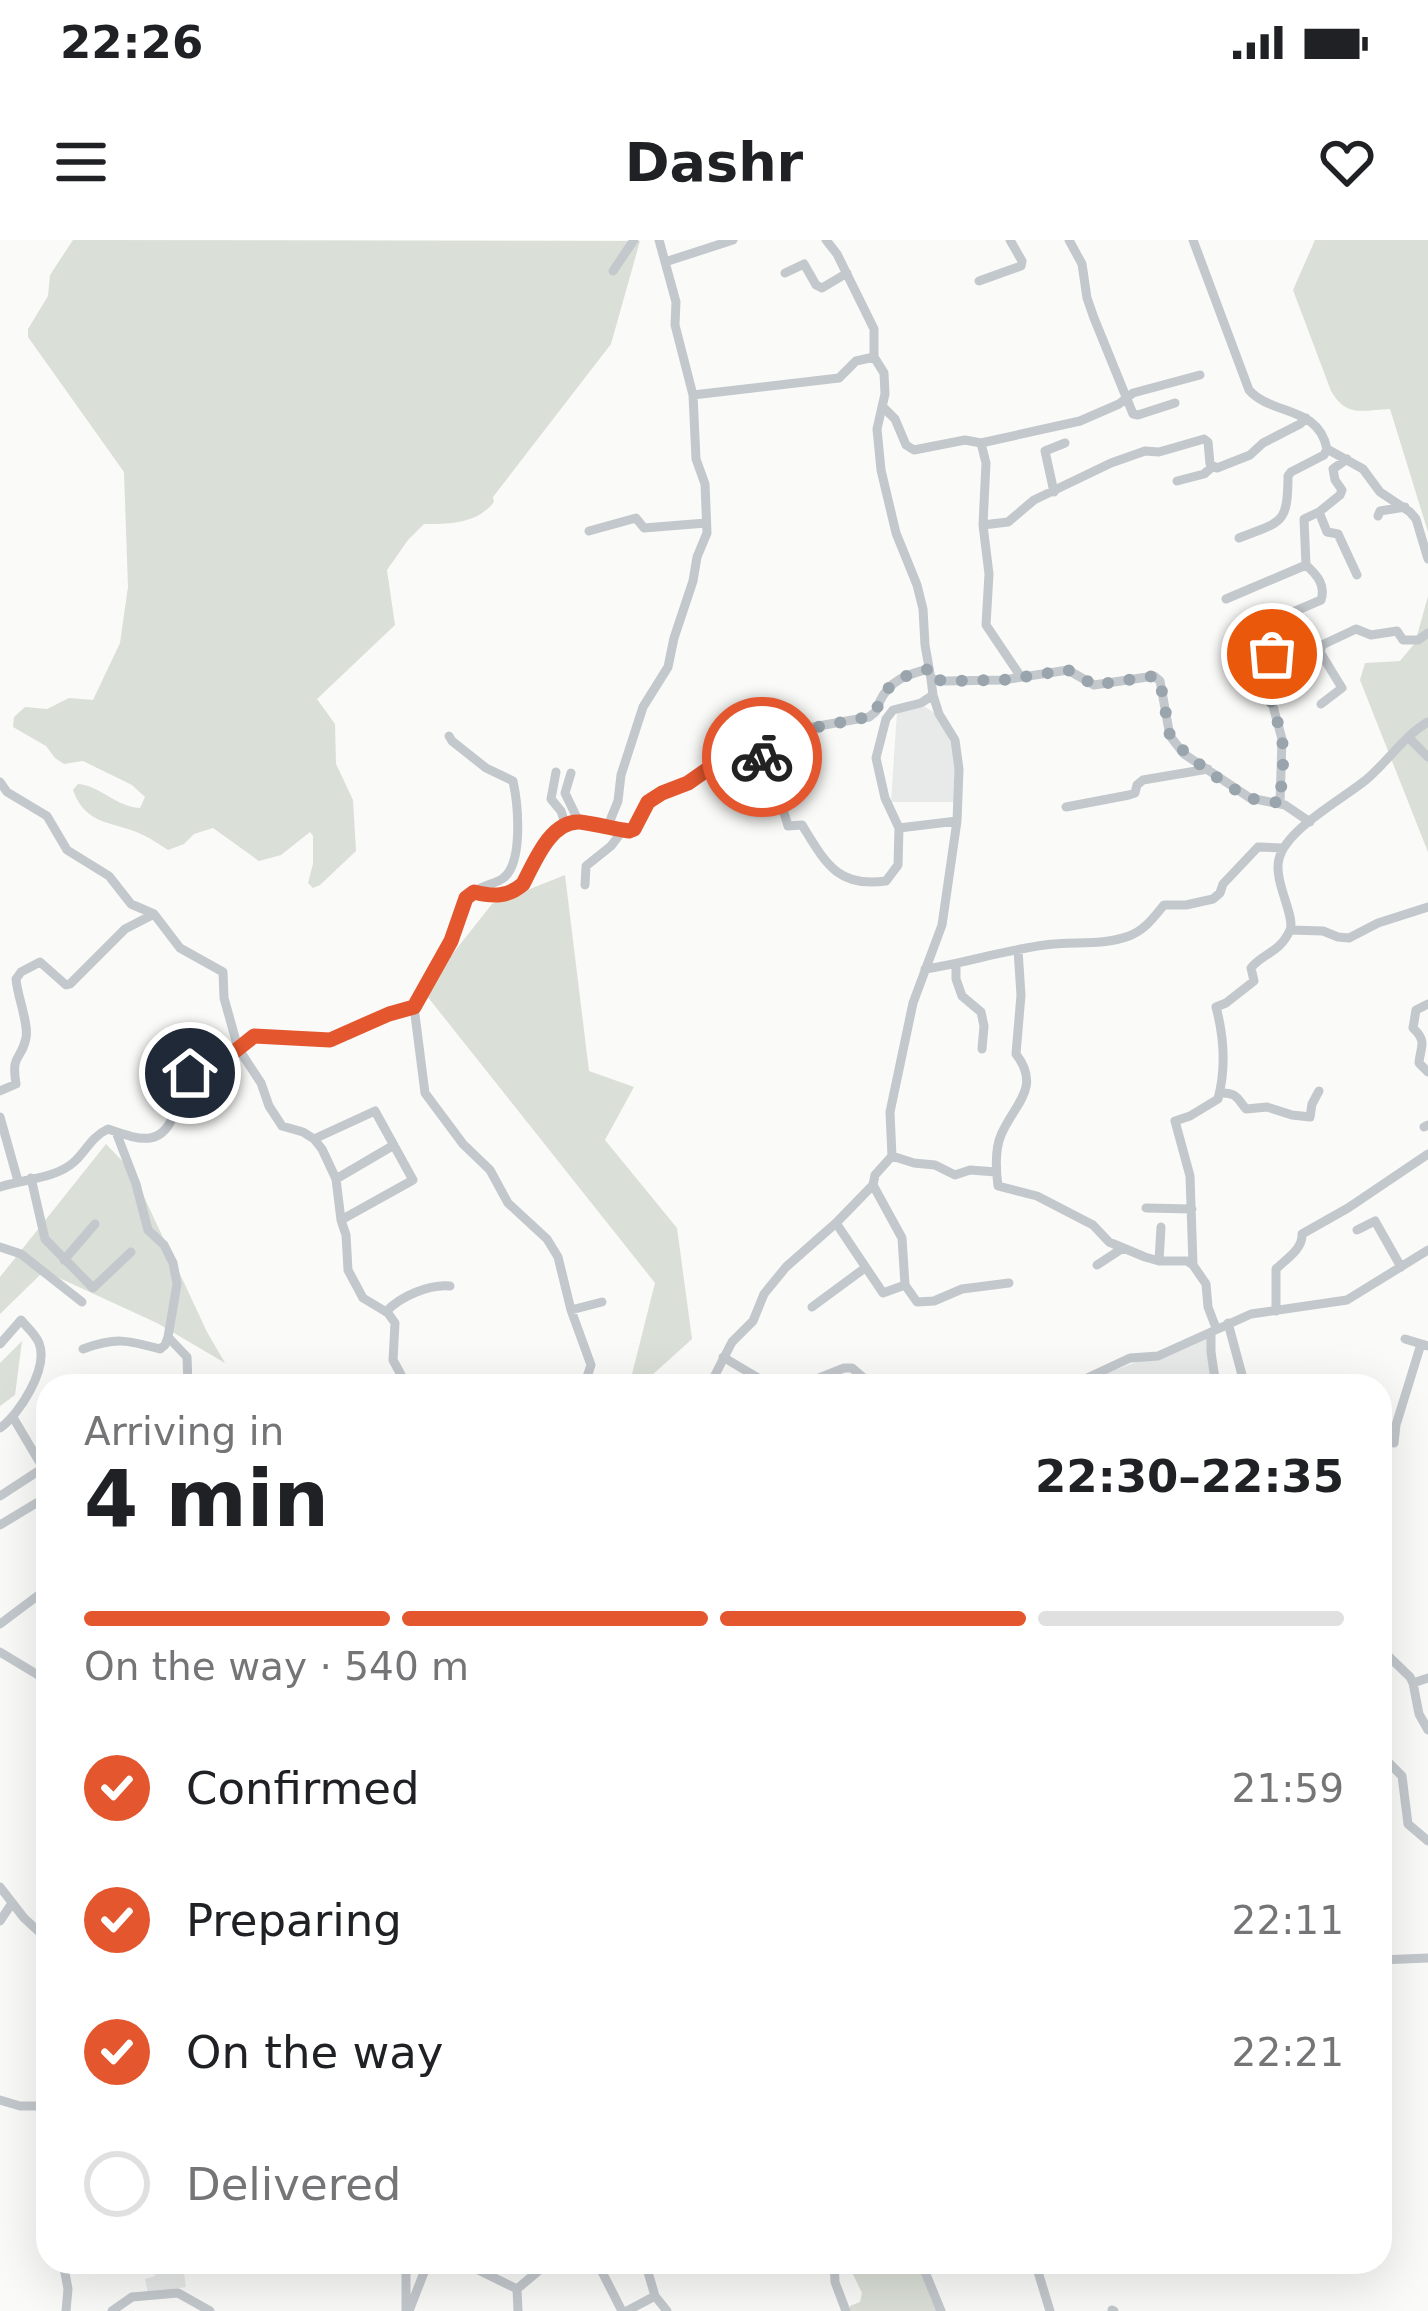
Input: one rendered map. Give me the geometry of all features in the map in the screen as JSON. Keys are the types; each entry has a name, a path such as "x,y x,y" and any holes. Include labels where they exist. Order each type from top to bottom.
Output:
{"street":[{"path":"614,271 634,240"},
{"path":"607,828 643,707 668,667 707,533 692,395 675,325 676,302 658,240"},
{"path":"665,262 733,240"},
{"path":"715,1374 732,1342 753,1321 764,1294 872,1185 892,1156 890,1112 913,1003 942,925 957,821 955,740 933,695 923,609 881,470 877,429 884,373 874,357 874,329 826,240"},
{"path":"979,281 1021,266 1010,240"},
{"path":"1069,240 1082,264 1094,318 1135,416 1175,403"},
{"path":"1192,240 1249,390 1260,400 1306,418 1327,441 1324,455 1288,476 1282,519 1239,538"},
{"path":"785,273 804,264 819,287 847,273"},
{"path":"692,395 838,378 856,361 874,357"},
{"path":"883,409 895,418 906,445 914,450 965,440 981,443 1080,421 1152,387 1200,375"},
{"path":"1177,481 1250,455 1306,418"},
{"path":"983,525 1008,522 1034,500 1145,451 1159,452 1201,438 1208,442 1213,467"},
{"path":"981,443 986,463 986,626 1021,677"},
{"path":"1054,492 1045,452 1065,443"},
{"path":"1328,449 1363,469 1387,497 1416,519 1428,559"},
{"path":"1280,803 1282,739 1262,666 1276,649 1280,618 1321,601 1321,582 1306,565 1304,519 1342,493 1334,470 1347,459"},
{"path":"1378,516 1380,511 1405,507"},
{"path":"1318,512 1327,532 1338,534 1357,575"},
{"path":"589,531 636,518 644,528 706,523"},
{"path":"1226,599 1306,565"},
{"path":"1321,704 1342,688 1320,652 1322,645 1356,629 1365,635 1397,631 1410,642 1428,633"},
{"path":"474,892 491,896 517,889 551,836 565,823 634,829 654,798 715,764 753,760 813,728 868,717 892,685 907,674 930,674 946,681 993,680 1068,670 1094,685 1154,676 1160,681 1174,744 1250,798 1280,803 1310,822"},
{"path":"770,754 782,783 779,796 788,826 802,825 821,858 841,877 886,881 898,865 899,828 885,798 876,758 893,710 933,695"},
{"path":"1193,1265 1190,1176 1175,1120 1213,1103 1220,1093 1224,1059 1216,1007 1254,981 1251,968 1274,953 1290,930 1292,922 1277,870 1283,848 1428,722"},
{"path":"449,736 486,768 513,781 518,825 512,866 501,880 466,898 451,941 414,1007 425,1093 463,1144 490,1170 508,1203 547,1239 558,1257 591,1365 588,1374"},
{"path":"1409,738 1428,758"},
{"path":"1066,807 1135,793 1143,780 1208,769"},
{"path":"556,772 551,799 565,823"},
{"path":"571,773 565,794 579,822"},
{"path":"0,782 47,815 67,850 109,876 131,904 154,914 181,948 223,972 224,998 238,1048 261,1083 269,1106 282,1126 314,1139 336,1179 348,1270 363,1298 395,1323 393,1360 401,1374"},
{"path":"899,828 957,821"},
{"path":"585,885 586,866 623,830"},
{"path":"925,969 1046,944 1126,938 1142,930 1164,905 1213,899 1258,847 1283,848"},
{"path":"1290,930 1349,938 1428,907"},
{"path":"0,1090 16,1084 13,1065 27,1035 16,979 21,972 40,962 70,984 125,929 154,914"},
{"path":"1018,950 1021,995 1016,1054 1028,1079 1000,1138 998,1186 1037,1196 1093,1225 1109,1242 1123,1248 1159,1262 1193,1265 1206,1284 1208,1307 1239,1374"},
{"path":"956,965 962,996 981,1012 982,1049"},
{"path":"1428,1004 1416,1010 1413,1028 1424,1047 1419,1064 1428,1072"},
{"path":"0,1187 62,1170 108,1129 154,1138 170,1125 190,1073 254,1036 330,1040 414,1007"},
{"path":"1220,1093 1238,1096 1246,1109 1267,1107 1310,1118 1319,1091"},
{"path":"314,1139 375,1111 413,1180 341,1220"},
{"path":"0,1117 18,1180"},
{"path":"83,1349 110,1339 160,1348 168,1337 177,1284 164,1245 148,1230 116,1132"},
{"path":"336,1179 394,1145"},
{"path":"1276,1311 1276,1269 1303,1241 1302,1234 1428,1154"},
{"path":"892,1156 935,1165 955,1175 970,1170 996,1172"},
{"path":"31,1178 44,1239 93,1288"},
{"path":"872,1185 902,1238 905,1285 917,1302 962,1289 1009,1283"},
{"path":"1146,1208 1192,1209"},
{"path":"1357,1230 1376,1220 1401,1268"},
{"path":"836,1223 883,1293 905,1285"},
{"path":"64,1260 95,1224"},
{"path":"1159,1262 1161,1227"},
{"path":"0,1246 21,1254 83,1304 131,1252"},
{"path":"1097,1265 1123,1248"},
{"path":"1096,1374 1130,1358 1155,1357 1252,1313 1347,1300 1428,1250"},
{"path":"812,1307 865,1268"},
{"path":"386,1312 394,1303 425,1289 450,1286"},
{"path":"571,1310 602,1302"},
{"path":"0,1344 21,1320 39,1342 42,1359 14,1419 0,1428"},
{"path":"1214,1374 1211,1352 1218,1328"},
{"path":"168,1337 187,1358 188,1374"},
{"path":"1394,1443 1425,1345 1406,1339"},
{"path":"723,1357 751,1374"},
{"path":"829,1374 852,1368 859,1374"},
{"path":"14,1419 36,1455"},
{"path":"0,1496 36,1477"},
{"path":"0,1525 36,1503"},
{"path":"0,1624 36,1597"},
{"path":"0,1652 36,1674"},
{"path":"1392,1659 1410,1676 1428,1730"},
{"path":"1413,1683 1428,1678"},
{"path":"1392,1766 1402,1776 1408,1823 1428,1841"},
{"path":"0,1887 36,1929"},
{"path":"0,1921 13,1903"},
{"path":"1392,1960 1428,1958"},
{"path":"0,2100 36,2106"},
{"path":"65,2274 66,2311"},
{"path":"406,2274 407,2311"},
{"path":"407,2311 423,2274"},
{"path":"486,2274 517,2289"},
{"path":"518,2311 517,2289 535,2274"},
{"path":"603,2274 625,2311 656,2296"},
{"path":"649,2274 667,2311"},
{"path":"835,2274 846,2311"},
{"path":"926,2274 941,2311"},
{"path":"1039,2274 1050,2311"},
{"path":"112,2311 132,2297 178,2293 210,2311"}],"shaded area":[{"path":"73,240 640,241 611,344 487,509 462,521 424,524 408,540 387,570 395,625 317,699 335,724 336,764 353,800 356,851 313,888 308,883 313,864 310,832 281,855 259,861 213,828 168,850 143,835 93,817 73,790 78,784 86,786 140,808 145,797 132,785 83,761 64,764 46,746 13,727 14,717 25,707 47,709 69,698 93,700 120,643 128,587 124,472 28,337 48,296 50,275"},
{"path":"1315,240 1428,240 1428,532 1390,409 1349,409 1331,391 1293,290"},
{"path":"1428,596 1428,852 1360,680 1365,663 1400,661 1415,643"},
{"path":"925,707 938,715 951,743 957,769 954,802 891,802 897,712"},
{"path":"565,875 589,1071 634,1087 605,1140 677,1228 692,1339 653,1374 632,1374 655,1283 423,991 492,904"},
{"path":"106,1144 132,1171 225,1363 157,1323 44,1271 0,1314 0,1277"},
{"path":"1209,1335 1211,1374 1104,1374"},
{"path":"22,1341 15,1395 0,1406 0,1363"},
{"path":"184,2274 186,2287 148,2293 145,2279"},
{"path":"853,2274 923,2274 937,2311 850,2311 862,2293"}],"way so far":[{"path":"762,757 813,728 868,717 892,685 907,674 929,669 931,679 946,681 1003,680 1066,670 1094,685 1154,676 1160,681 1174,744 1250,798 1280,803 1282,739 1262,673 1264,660 1272,654"}],"route":[{"path":"190,1073 199,1064 234,1052 254,1036 330,1040 414,1007 451,941 466,898 474,892 491,896 517,889 551,836 565,823 629,831 648,802 662,793 688,783 715,764 762,757"}]}
